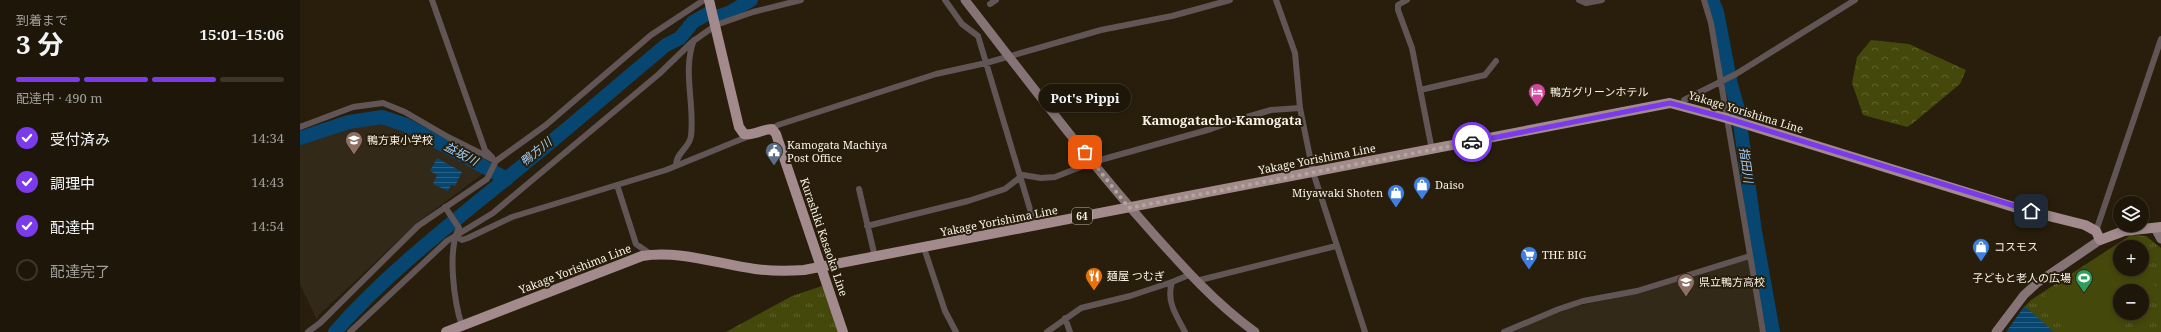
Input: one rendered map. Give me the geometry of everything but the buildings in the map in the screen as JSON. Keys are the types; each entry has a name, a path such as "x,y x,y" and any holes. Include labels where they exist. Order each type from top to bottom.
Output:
{"main road":[{"path":"708,0 716,25 739,127 744,134 750,135 766,129 772,129"},
{"name":"Yakage Yorishima Line","path":"446,332 620,264 652,255 672,255 774,271 804,270 1670,103 1726,118 2018,208 2086,225 2098,235"},
{"name":"Kurashiki Kasaoka Line","path":"772,129 776,134 843,332"},
{"path":"2098,235 2124,230 2158,227"}],"street":[{"path":"432,0 485,150 495,161"},
{"path":"308,332 320,323 418,226 446,209 487,179 495,161 546,125 651,35 708,0"},
{"path":"350,332 455,236 493,213 659,74 694,40 716,25 753,12 801,0"},
{"path":"945,0 962,24 978,36 1035,226"},
{"path":"965,0 1129,208 1192,278 1218,303 1256,332"},
{"path":"772,129 778,125 897,85 986,63 1101,30 1172,16 1230,0"},
{"path":"1276,0 1295,53 1300,108 1313,172 1365,332"},
{"path":"1407,0 1398,5 1398,10 1412,48 1432,150"},
{"path":"1579,0 1586,3 1602,0"},
{"path":"1704,0 1710,23 1763,332"},
{"path":"1682,105 1684,100 1736,74 1836,10 1855,0"},
{"path":"1996,332 2028,291 2098,235 2161,39"},
{"path":"676,165 677,157 691,138 690,57 694,40"},
{"path":"1420,90 1485,75 1496,60"},
{"path":"300,127 353,107 383,103 405,112 448,137 495,161"},
{"path":"867,226 968,201 1005,189 1020,177 1055,177 1093,162 1204,132 1271,110 1300,108"},
{"path":"455,236 462,240 468,238 490,227 537,208 617,185 676,165 750,135"},
{"path":"617,185 636,244 652,255"},
{"path":"859,189 875,257"},
{"path":"446,209 459,228 455,236 453,248 455,291 462,326"},
{"path":"2158,227 2161,240"},
{"path":"1047,332 1081,308 1130,296 1172,282 1336,246"},
{"path":"924,248 945,311 956,332"},
{"path":"1504,332 1559,309 1583,301 1637,291 1750,256"},
{"path":"1172,282 1169,296 1173,310 1185,332"},
{"path":"1065,318 1070,332"}],"shaded area":[{"name":"鴨方東小学校","path":"376,116 415,132 484,173 418,222 319,315 317,320 300,284 300,142"},
{"name":"県立鴨方高校","path":"1748,259 1760,332 1511,332 1573,307 1630,295"}],"green space":[{"path":"1871,40 1909,44 1966,70 1960,84 1907,127 1863,115 1852,83 1857,57"},
{"path":"2131,235 2146,236 2161,248 2161,332 2052,332 2023,308 2031,300 2113,247 2113,276 2149,276 2149,240 2123,240"},
{"name":"子どもと老人の広場","path":"2113,253 2113,276 2146,276 2156,287 2149,294 2149,284 2113,284 2113,320 2121,320 2108,332 2083,332 2055,310 2044,295"},
{"path":"822,286 839,332 726,332 792,296"}],"water":[{"path":"437,158 462,172 455,186 451,185 448,191 433,184 437,175 430,171"},
{"path":"2023,308 2027,308 2054,332 2006,332"}],"waterway":[{"name":"鴨方川","path":"335,332 373,292 415,254 543,149 666,45 680,38 693,22 709,13 717,17 729,13 751,0"},
{"name":"指田川","path":"1712,0 1717,12 1731,85 1738,109 1755,231 1773,332"},
{"name":"益坂川","path":"300,138 349,122 382,117 406,125 507,179"}],"way so far":[{"path":"1085,152 1129,208 1472,142"}],"place":[{"name":"鴨方グリーンホテル","path":"1537,107"},
{"name":"Pot's Pippi","path":"1085,152"},
{"name":"鴨方東小学校","path":"354,155"},
{"name":"Kamogata Machiya Post Office","path":"774,166"},
{"name":"Daiso","path":"1422,200"},
{"name":"Miyawaki Shoten","path":"1396,208"},
{"name":"コスモス","path":"1981,262"},
{"name":"THE BIG","path":"1529,270"},
{"name":"麺屋 つむぎ","path":"1094,291"},
{"name":"子どもと老人の広場","path":"2084,293"},
{"name":"県立鴨方高校","path":"1686,297"}],"district":[{"name":"Kamogatacho-Kamogata","path":"1222,120"}],"route":[{"path":"1472,142 1670,103 1726,118 2031,211"}]}
